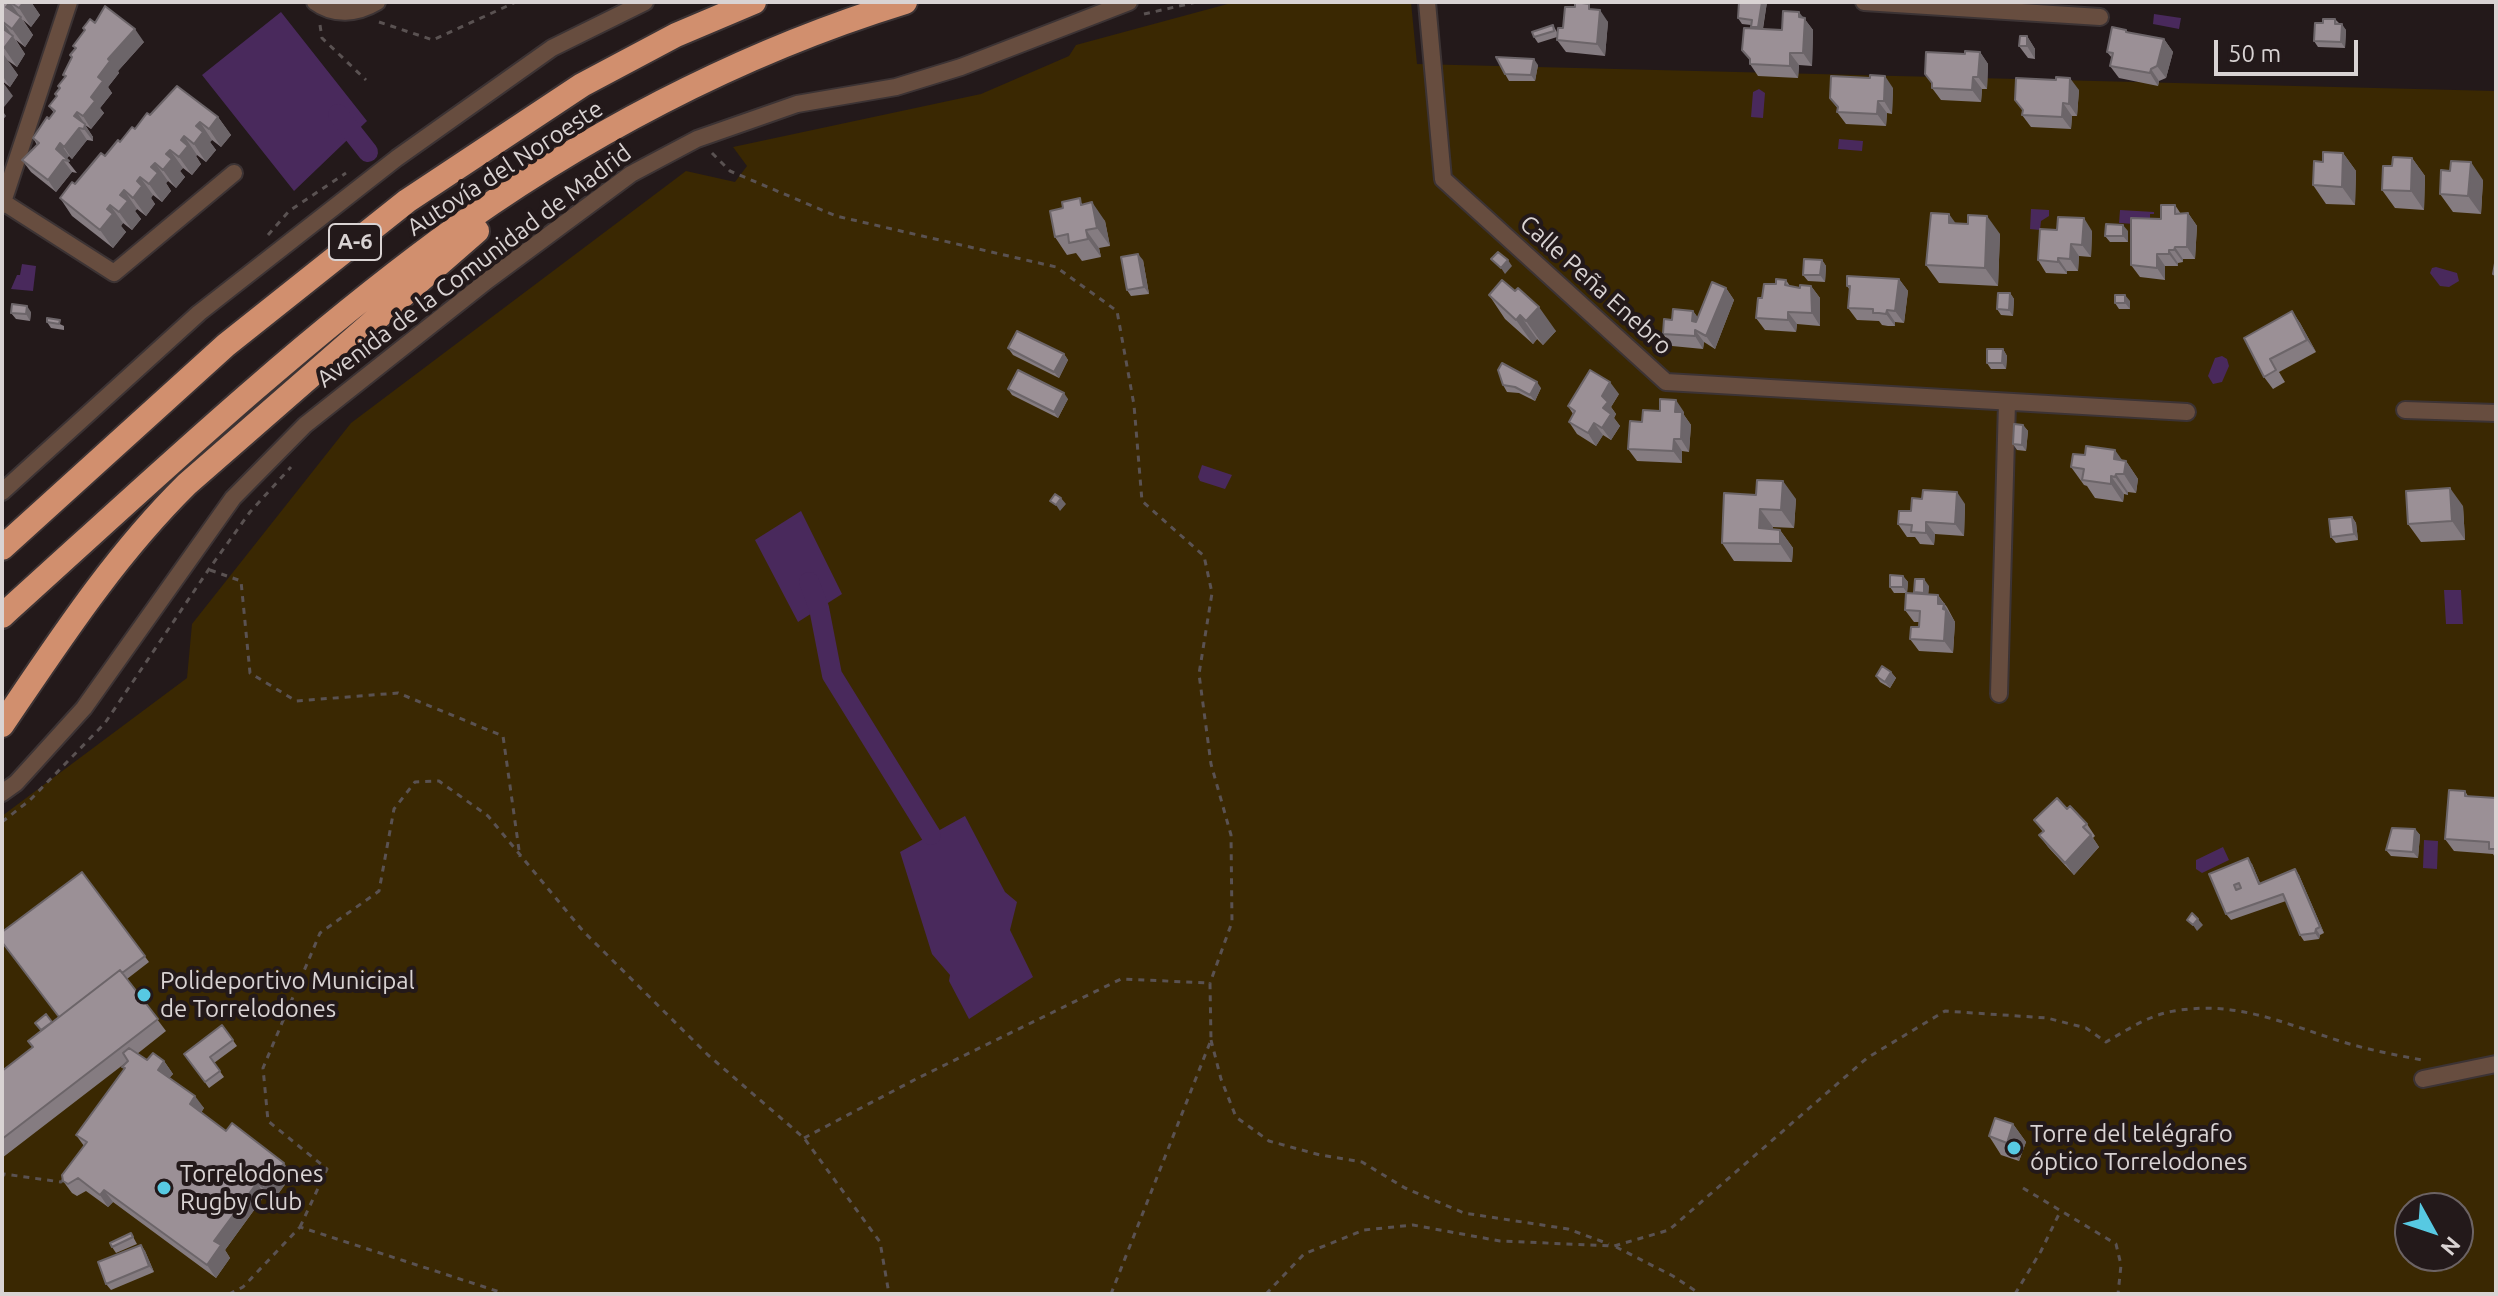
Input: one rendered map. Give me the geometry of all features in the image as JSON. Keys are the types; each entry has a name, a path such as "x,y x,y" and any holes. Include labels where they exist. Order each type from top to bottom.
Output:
{"highway":[{"path":"676,35 733,2"},
{"name":"Autovía del Noroeste","path":"2,548 226,345 407,201 582,85 676,35 754,2"},
{"name":"Autovía del Noroeste","path":"2,616 256,387 438,241 559,160 691,87 846,20 905,2"},
{"path":"2,725 109,571 157,513 559,160"}],"street":[{"path":"69,2 3,204 114,273 234,173"},
{"path":"317,4 334,12 350,12 377,2"},
{"path":"2,492 199,313 397,158 552,48 645,2"},
{"name":"Calle Peña Enebro","path":"1427,2 1443,179 1666,382 2187,412"},
{"path":"1864,2 2100,17"},
{"name":"Avenida de la Comunidad de Madrid","path":"2,793 16,783 84,708 233,498 305,425 488,280 631,174 697,139 797,104 896,87 1131,9"},
{"path":"1999,694 2007,402"},
{"path":"2405,410 2496,413"},
{"path":"2429,1078 2496,1064"}],"path":[{"path":"350,12 433,40 516,2"},
{"path":"1131,9 1197,2"},
{"path":"317,4 322,38 366,80"},
{"path":"697,139 730,171 836,216 1056,267 1117,311 1134,405 1142,501 1204,556 1212,593 1199,674 1211,764 1231,835 1232,922 1210,983 1211,1040 1221,1079 1236,1117 1269,1141 1320,1155 1362,1162 1405,1188 1464,1213 1568,1229 1614,1246 1673,1276 1700,1294"},
{"path":"2,822 30,800 105,723 250,512 298,459"},
{"path":"188,561 241,581 250,673 296,701 398,693 503,736 521,858"},
{"path":"229,1294 243,1287 300,1227 327,1169 268,1121 263,1068 320,933 379,891 394,809 415,782 439,781 488,816 593,941 708,1055 804,1138 880,1242 889,1294"},
{"path":"804,1138 916,1079 1121,979 1210,983"},
{"path":"1266,1294 1304,1254 1364,1230 1413,1225 1500,1241 1614,1246 1669,1230 1867,1058 1945,1011 2047,1018 2086,1028 2106,1042 2141,1022 2174,1011 2223,1010 2262,1014 2345,1043 2430,1062 2429,1078"},
{"path":"1111,1294 1211,1040"},
{"path":"2,1178 4,1174 61,1182 71,1172"},
{"path":"2023,1188 2116,1244 2121,1265 2118,1294"},
{"path":"2015,1294 2060,1212"},
{"path":"300,1227 506,1294"}],"shaded area":[{"path":"1235,2 1411,2 1417,64 2496,91 2496,1294 2,1294 2,816 187,678 192,624 351,423 686,171 735,182 747,166 733,147 981,94 1069,56 1076,45"},
{"path":"281,12 367,121 294,191 202,75"},
{"path":"2154,14 2181,18 2179,29 2153,24"},
{"path":"1759,89 1765,93 1763,118 1751,117 1753,92"},
{"path":"1839,139 1863,141 1862,151 1838,149"},
{"path":"2031,209 2049,210 2049,216 2041,221 2040,230 2030,229"},
{"path":"2120,210 2154,214 2150,214 2150,225 2119,223"},
{"path":"22,264 36,266 33,291 11,289 17,275 20,275"},
{"path":"2436,267 2457,273 2459,281 2449,287 2440,286 2430,273"},
{"path":"2222,356 2229,366 2222,382 2213,384 2208,376 2215,358"},
{"path":"1202,465 1232,475 1225,489 1200,481 1198,477"},
{"path":"801,511 842,594 798,622 755,540"},
{"path":"2444,590 2461,590 2463,624 2446,624"},
{"path":"965,816 1005,892 1017,902 1010,930 1033,977 969,1019 949,981 950,975 932,954 900,852"},
{"path":"2424,840 2438,841 2437,869 2423,868"},
{"path":"2223,847 2229,860 2202,873 2196,869 2196,860"}],"building":[{"path":"2,2 10,2 6,7 21,17 12,29 2,23"},
{"path":"10,2 24,2 19,8"},
{"path":"1575,2 1589,4 1589,9 1600,10 1597,44 1557,40 1558,28 1563,28 1565,7 1575,7"},
{"path":"1739,2 1762,2 1758,27 1751,27 1752,20 1738,18"},
{"path":"105,6 135,29 108,59 110,61 98,77 103,81 91,97 95,101 83,116 77,112 74,116 85,124 84,129 79,128 64,147 60,143 56,149 69,161 63,160 48,180 22,160 39,143 33,138 47,117 49,119 55,111 49,106 66,76 63,75 72,57 70,55 76,48 73,46 90,19 95,23"},
{"path":"1783,11 1799,12 1799,17 1805,18 1803,53 1790,53 1790,66 1750,64 1750,59 1742,50 1744,28 1782,30"},
{"path":"2323,19 2335,19 2335,24 2342,24 2341,42 2314,41 2315,23 2323,23"},
{"path":"1553,25 1554,31 1534,37 1532,32"},
{"path":"2112,27 2164,39 2157,66 2150,73 2110,66 2113,53 2107,52"},
{"path":"2,28 13,36 4,48 2,47"},
{"path":"2020,36 2027,36 2027,46 2019,46"},
{"path":"1965,51 1980,52 1978,77 1973,77 1972,90 1932,88 1925,74 1926,52 1965,54"},
{"path":"1496,57 1534,59 1531,75 1505,74"},
{"path":"1870,75 1885,76 1884,101 1878,101 1877,114 1837,112 1838,107 1830,98 1831,76 1870,78"},
{"path":"2056,77 2070,78 2069,104 2063,103 2062,117 2022,115 2023,110 2015,100 2016,78 2056,80"},
{"path":"177,86 218,117 209,129 200,122 196,126 203,132 194,144 184,136 181,140 188,146 179,157 170,150 166,154 172,159 163,170 155,163 151,167 158,173 149,184 140,177 137,181 142,186 133,198 124,190 120,195 128,201 119,212 110,205 107,209 113,214 100,230 60,198 101,153 105,156 118,140 120,142 132,127 135,129 147,113 150,115"},
{"path":"2323,152 2343,153 2342,187 2313,185 2314,161 2323,162"},
{"path":"2393,157 2412,158 2411,191 2382,190 2383,166 2392,166"},
{"path":"2451,161 2471,162 2468,196 2440,194 2441,170 2450,171"},
{"path":"1080,198 1081,205 1092,202 1097,228 1086,230 1088,239 1069,243 1068,234 1055,237 1050,211 1063,208 1062,202"},
{"path":"2161,205 2175,205 2175,214 2188,213 2187,247 2175,247 2169,250 2169,254 2157,254 2157,268 2131,265 2131,218 2161,219"},
{"path":"1931,213 1949,214 1949,223 1968,224 1968,215 1987,216 1985,268 1926,265"},
{"path":"2058,217 2084,218 2082,245 2071,244 2070,259 2058,258 2058,262 2038,260 2040,229 2057,230"},
{"path":"2106,224 2123,225 2123,236 2105,236"},
{"path":"1498,252 1508,260 1501,268 1491,259"},
{"path":"1138,254 1144,287 1127,290 1121,257"},
{"path":"1804,259 1822,260 1820,275 1803,275"},
{"path":"1847,276 1899,279 1895,311 1887,310 1886,314 1873,313 1873,309 1848,308 1850,286 1847,286"},
{"path":"1776,279 1786,280 1785,285 1800,288 1800,285 1811,286 1812,313 1788,312 1788,320 1756,318 1758,298 1762,298 1764,284 1776,284"},
{"path":"1502,280 1515,291 1518,288 1539,307 1526,321 1520,315 1516,320 1489,295"},
{"path":"1712,282 1726,288 1706,336 1695,330 1695,336 1663,334 1664,319 1672,320 1673,309 1693,311 1692,321 1696,322"},
{"path":"1998,293 2010,293 2009,310 1997,309"},
{"path":"2115,295 2125,295 2125,303 2115,303"},
{"path":"12,304 27,306 26,314 11,313"},
{"path":"2292,311 2307,340 2270,359 2276,370 2264,377 2244,338"},
{"path":"47,318 60,320 59,324 47,322"},
{"path":"1017,331 1064,354 1054,372 1008,348"},
{"path":"1987,349 2003,349 2002,363 1987,363"},
{"path":"1502,363 1537,382 1530,395 1503,385 1498,370"},
{"path":"1018,370 1064,393 1054,412 1008,389"},
{"path":"1590,370 1610,382 1602,396 1608,402 1603,408 1611,414 1602,428 1594,423 1588,433 1569,422 1575,411 1568,406"},
{"path":"1660,399 1676,400 1675,412 1682,412 1681,439 1674,439 1673,451 1628,449 1630,421 1642,422 1643,410 1660,411"},
{"path":"2014,424 2023,425 2022,445 2013,444"},
{"path":"2086,446 2115,450 2114,459 2126,461 2124,474 2111,476 2111,484 2082,480 2084,469 2071,467 2073,454 2085,455"},
{"path":"1757,480 1783,481 1781,510 1760,509 1759,528 1780,530 1780,544 1722,543 1724,493 1756,495"},
{"path":"2450,488 2452,521 2408,524 2406,491"},
{"path":"1923,490 1957,492 1955,524 1926,522 1926,533 1911,532 1912,525 1898,524 1899,511 1911,511 1912,498 1922,499"},
{"path":"1055,494 1061,498 1056,505 1050,501"},
{"path":"2352,517 2354,534 2331,537 2329,519"},
{"path":"1890,575 1903,576 1903,587 1890,587"},
{"path":"1915,579 1924,579 1924,593 1914,592"},
{"path":"1906,593 1938,595 1938,604 1944,604 1943,609 1946,610 1944,641 1910,639 1911,627 1919,627 1920,611 1905,610"},
{"path":"1882,666 1891,672 1885,682 1876,676"},
{"path":"2449,790 2465,791 2465,796 2496,798 2496,849 2489,849 2489,842 2445,839"},
{"path":"2057,798 2067,809 2070,806 2087,824 2083,827 2091,835 2065,863 2039,835 2044,831 2034,820"},
{"path":"2392,828 2415,829 2413,852 2386,850"},
{"path":"2248,858 2259,884 2295,869 2320,927 2315,933 2300,935 2283,894 2226,914 2209,874"},
{"path":"82,872 145,956 122,973 120,970 59,1017 2,942 2,932"},
{"path":"2192,913 2198,919 2193,925 2187,920"},
{"path":"120,970 158,1019 2,1139 2,1071 33,1047 28,1041"},
{"path":"46,1014 52,1022 41,1030 35,1023"},
{"path":"222,1025 233,1040 210,1057 220,1071 205,1082 184,1054"},
{"path":"129,1048 147,1060 153,1053 164,1061 158,1070 195,1096 190,1104 226,1131 232,1123 284,1163 264,1188 257,1183 214,1241 221,1245 207,1265 104,1190 100,1195 78,1178 68,1184 63,1181 62,1175 87,1142 76,1135 125,1068 122,1067 128,1061 123,1053"},
{"path":"1995,1118 2013,1124 2007,1143 1989,1136"},
{"path":"131,1233 133,1237 112,1247 110,1243"},
{"path":"141,1245 149,1266 106,1284 98,1262"}],"waterway":[{"path":"338,114 368,152"},
{"path":"809,582 819,608 832,675 931,835"}],"place":[{"name":"Polideportivo Municipal de Torrelodones","path":"144,995"},
{"name":"Torre del telégrafo óptico Torrelodones","path":"2014,1148"},
{"name":"Torrelodones Rugby Club","path":"164,1188"}]}
